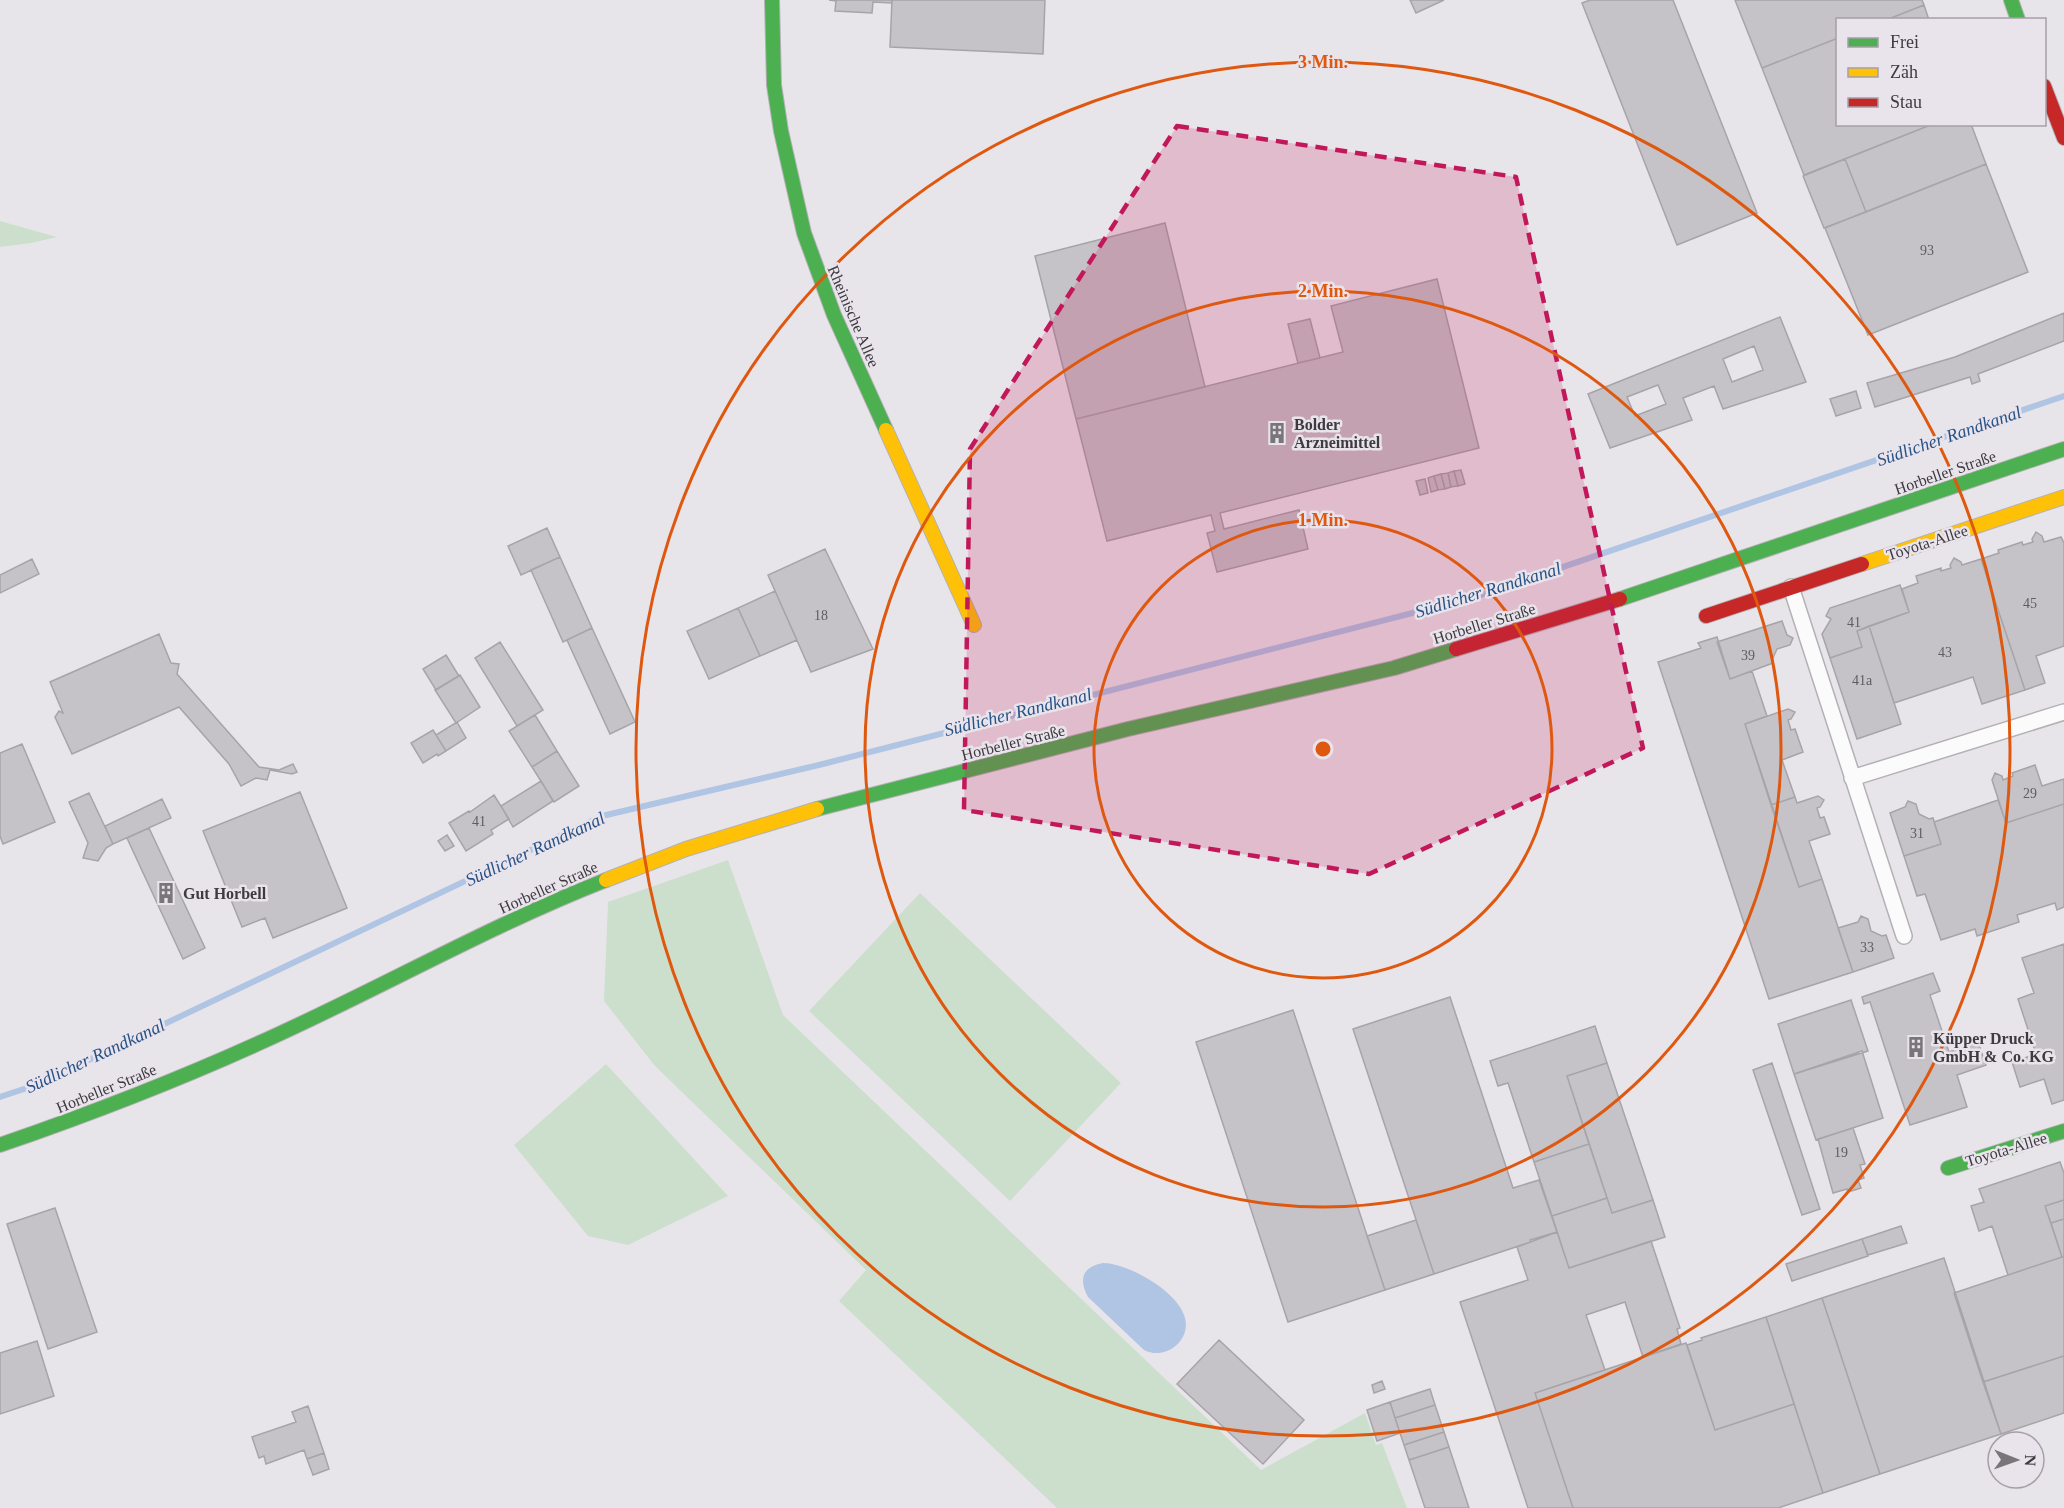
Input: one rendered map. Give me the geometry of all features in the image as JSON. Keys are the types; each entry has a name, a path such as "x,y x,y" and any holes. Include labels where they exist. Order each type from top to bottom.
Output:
{"main road":[{"name":"Rheinische Allee","path":"772,0 774,85 780,131 804,233 834,315 974,625"},
{"path":"2011,0 2017,18"},
{"path":"2046,91 2064,138"},
{"name":"Horbeller Straße","path":"0,1145 92,1113 258,1044 475,938 563,898 686,849 808,811 1128,729 1394,668 1632,595 2064,449"},
{"name":"Toyota-Allee","path":"1706,616 2064,497"},
{"name":"Toyota-Allee","path":"1948,1167 2064,1131"}],"street":[{"path":"1791,587 1904,936"},
{"path":"1852,778 2064,712"}],"highlighted area":[{"path":"1177,126 1516,177 1643,748 1369,874 964,810 970,449"}],"green space":[{"path":"0,221 57,237 0,247"},
{"path":"728,860 783,1015 1261,1470 1365,1413 1376,1445 1382,1443 1407,1508 1057,1508 839,1301 866,1270 655,1066 604,1001 608,902"},
{"path":"920,893 1121,1083 1010,1201 809,1011"},
{"path":"606,1064 728,1196 628,1245 588,1236 514,1145"}],"water":[{"path":"1103,1263 1126,1268 1138,1274 1173,1298 1181,1308 1186,1326 1184,1334 1175,1347 1160,1353 1144,1350 1088,1297 1083,1284 1084,1274 1091,1267"}],"building":[{"path":"829,0 892,0 892,3 873,2 872,13 835,11 836,1"},
{"path":"892,0 1045,0 1043,54 890,47"},
{"path":"1410,0 1444,0 1416,13"},
{"path":"1590,0 1673,0 1757,213 1677,245 1582,3"},
{"path":"1735,0 1922,0 1924,5 1891,18 1836,18 1836,39 1762,68"},
{"path":"1924,5 1928,18 1891,18"},
{"path":"1836,39 1836,126 1928,126 1804,175 1762,68"},
{"path":"1928,126 1972,126 1986,164 1866,212 1845,159"},
{"path":"1845,159 1866,212 1824,228 1803,176"},
{"path":"1986,164 2028,272 1868,335 1825,228"},
{"path":"1165,223 1205,387 1076,419 1035,256"},
{"name":"Bolder Arzneimittel","path":"1437,279 1479,448 1220,513 1224,529 1299,510 1308,549 1217,572 1207,533 1215,531 1211,515 1107,541 1076,419 1343,352 1331,306"},
{"path":"2064,313 2064,341 1978,374 1980,381 1972,384 1970,377 1875,407 1867,383 1955,357"},
{"path":"1780,317 1806,382 1723,409 1714,386 1683,398 1692,420 1610,448 1588,394","holes":["1754,346 1763,370 1732,382 1723,359","1658,385 1666,404 1635,416 1627,397"]},
{"path":"1310,319 1320,358 1298,363 1288,324"},
{"path":"1856,391 1861,408 1836,416 1830,399"},
{"path":"1461,470 1465,484 1458,486 1454,471"},
{"path":"1454,471 1458,486 1451,487 1448,473"},
{"path":"1448,473 1451,487 1445,489 1441,474"},
{"path":"1441,474 1445,489 1438,490 1434,476"},
{"path":"1434,476 1438,490 1431,492 1428,478"},
{"path":"1425,479 1428,493 1420,495 1416,481"},
{"path":"547,528 560,557 521,575 508,546"},
{"path":"2036,532 2042,536 2044,542 2061,537 2064,543 2064,646 2036,656 2045,683 2025,690 1981,559 1999,553 1998,550 2022,542 2023,545 2033,542 2032,539"},
{"path":"825,549 873,649 811,672 768,575"},
{"path":"560,557 592,628 563,642 531,570"},
{"path":"1954,558 1962,565 1981,559 2025,690 1982,704 1973,677 1894,703 1869,626 1909,612 1902,589 1918,583 1916,576 1941,568 1941,571 1951,568 1950,565"},
{"path":"32,559 39,574 0,593 0,575"},
{"path":"1900,585 1909,612 1857,631 1862,647 1830,658 1822,634 1831,619 1826,616 1830,608"},
{"path":"775,591 797,640 760,656 738,608"},
{"path":"738,608 760,656 709,679 687,631"},
{"path":"1782,621 1787,635 1793,638 1790,645 1777,649 1773,663 1730,679 1717,642"},
{"path":"1869,626 1901,724 1857,739 1830,658 1862,647 1857,631"},
{"path":"592,628 635,722 610,734 567,640"},
{"path":"159,634 171,663 179,664 177,674 259,767 279,770 293,764 297,772 292,774 270,770 267,780 256,778 241,786 229,764 179,707 72,754 55,717 59,711 63,713 50,682"},
{"path":"1717,637 1730,679 1752,671 1767,716 1745,724 1799,887 1822,879 1853,972 1769,999 1658,662 1701,648 1698,643"},
{"path":"500,642 543,710 517,726 475,658"},
{"path":"446,655 459,676 436,690 423,669"},
{"path":"460,675 480,707 456,723 435,690"},
{"path":"1788,709 1795,712 1788,720 1791,730 1795,729 1803,752 1782,760 1795,797 1771,805 1745,724"},
{"path":"535,715 557,751 532,767 509,731"},
{"path":"457,722 466,738 446,751 436,735"},
{"path":"433,730 446,751 423,763 411,743"},
{"path":"22,744 55,822 3,844 0,836 0,753"},
{"path":"557,751 579,786 554,802 532,767"},
{"path":"2035,765 2042,786 2064,779 2064,804 2006,823 1992,780 1995,773 2002,776 2003,780 2013,776 2012,773"},
{"path":"541,781 553,801 513,827 501,806"},
{"path":"300,792 347,908 273,938 265,918 242,927 203,831"},
{"path":"89,793 113,844 106,848 98,861 83,858 88,843 69,802"},
{"path":"494,795 509,819 491,830 493,834 466,851 449,823"},
{"path":"1818,796 1824,800 1817,808 1820,818 1824,817 1830,834 1809,841 1822,879 1799,887 1771,805 1795,797 1797,803"},
{"path":"162,799 171,818 113,844 105,826"},
{"path":"1998,800 2006,823 2064,804 2064,907 2057,910 2055,903 2017,915 2019,922 1977,936 1975,929 1941,940 1925,894 1917,896 1904,856 1941,844 1934,822"},
{"path":"1908,801 1916,804 1919,814 1929,819 1933,818 1941,844 1904,856 1890,813 1905,807"},
{"name":"Gut Horbell","path":"149,828 205,948 183,959 127,838"},
{"path":"447,835 454,846 445,851 438,841"},
{"path":"1861,916 1868,919 1871,931 1882,936 1886,935 1894,958 1853,972 1838,928 1858,922"},
{"path":"2064,944 2064,1100 2052,1104 2044,1079 2020,1087 2012,1062 2036,1054 2018,999 2034,993 2022,958"},
{"name":"Küpper Druck GmbH & Co. KG","path":"1933,973 1940,991 1930,995 1949,1052 1978,1042 1986,1065 1957,1075 1967,1107 1910,1125 1870,1002 1864,1004 1862,997"},
{"path":"1450,997 1513,1188 1539,1180 1557,1232 1434,1274 1353,1029"},
{"path":"1851,1000 1868,1051 1794,1074 1778,1024"},
{"path":"1293,1010 1385,1290 1288,1322 1196,1042"},
{"path":"1595,1026 1607,1063 1567,1076 1589,1144 1534,1162 1508,1083 1498,1086 1490,1061"},
{"path":"1862,1051 1883,1118 1816,1140 1794,1074"},
{"path":"1607,1063 1653,1200 1612,1213 1567,1076"},
{"path":"1772,1063 1820,1209 1802,1215 1753,1070"},
{"path":"1853,1128 1865,1164 1860,1165 1864,1178 1858,1180 1861,1188 1833,1193 1818,1139"},
{"path":"1589,1144 1607,1198 1552,1216 1534,1162"},
{"path":"2060,1162 2064,1173 2064,1200 2045,1206 2062,1257 2008,1275 1992,1226 1979,1231 1971,1206 1984,1202 1979,1189"},
{"path":"1607,1198 1612,1213 1653,1200 1665,1237 1569,1268 1552,1216"},
{"path":"2064,1200 2064,1219 2051,1223 2045,1206"},
{"path":"55,1208 97,1332 48,1349 7,1224"},
{"path":"2064,1219 2064,1257 2062,1257 2051,1223"},
{"path":"1416,1220 1434,1274 1385,1290 1367,1236"},
{"path":"1901,1226 1907,1243 1868,1255 1862,1239"},
{"path":"1557,1232 1569,1268 1651,1241 1680,1328 1677,1329 1681,1344 1643,1357 1625,1302 1586,1315 1605,1370 1535,1393 1573,1508 1528,1508 1460,1302 1528,1280 1517,1247"},
{"path":"1862,1239 1868,1256 1792,1281 1786,1264"},
{"path":"2064,1257 2064,1356 1983,1382 1954,1293"},
{"path":"1944,1258 2000,1430 1986,1430 1986,1439 1880,1474 1822,1298"},
{"path":"1822,1298 1880,1474 1823,1493 1766,1317"},
{"path":"1766,1317 1794,1404 1715,1430 1687,1345 1702,1340 1701,1338"},
{"path":"1219,1340 1304,1420 1263,1464 1177,1384"},
{"path":"37,1341 54,1396 0,1414 0,1353"},
{"path":"1686,1343 1715,1430 1794,1404 1823,1493 1778,1508 1573,1508 1535,1393"},
{"path":"2064,1356 2064,1413 2013,1430 2000,1430 1983,1382"},
{"path":"1382,1381 1385,1389 1374,1393 1372,1385"},
{"path":"1430,1389 1435,1405 1395,1418 1390,1402"},
{"path":"1390,1402 1400,1433 1377,1441 1367,1410"},
{"path":"1435,1405 1444,1432 1404,1445 1395,1418"},
{"path":"308,1406 324,1453 307,1459 304,1450 266,1464 264,1456 259,1458 252,1437 296,1422 292,1412"},
{"path":"1444,1432 1449,1447 1409,1460 1404,1445"},
{"path":"1449,1447 1469,1508 1425,1508 1409,1460"},
{"path":"324,1453 329,1469 313,1475 307,1459"}],"waterway":[{"name":"Südlicher Randkanal","path":"0,1097 36,1085 602,816 823,764 1475,597 2064,396"}],"traffic: fast":[{"path":"772,0 774,85 781,131 804,233 834,315 886,430"},
{"path":"2011,0 2017,18"},
{"path":"1620,599 2064,449"},
{"path":"817,809 1128,729 1394,668 1456,649"},
{"path":"0,1145 130,1098 225,1058 301,1024 517,918 606,880"},
{"path":"1948,1168 2064,1131"}],"traffic: slow":[{"path":"886,430 974,625"},
{"path":"1862,564 2064,497"},
{"path":"606,880 686,849 817,809"}],"traffic: jam":[{"path":"2046,91 2064,138"},
{"path":"1706,616 1862,564"},
{"path":"1456,649 1620,599"}],"place":[{"name":"Bolder Arzneimittel","path":"1277,433"},
{"name":"Gut Horbell","path":"166,893"},
{"name":"Küpper Druck GmbH & Co. KG","path":"1916,1047"}]}
